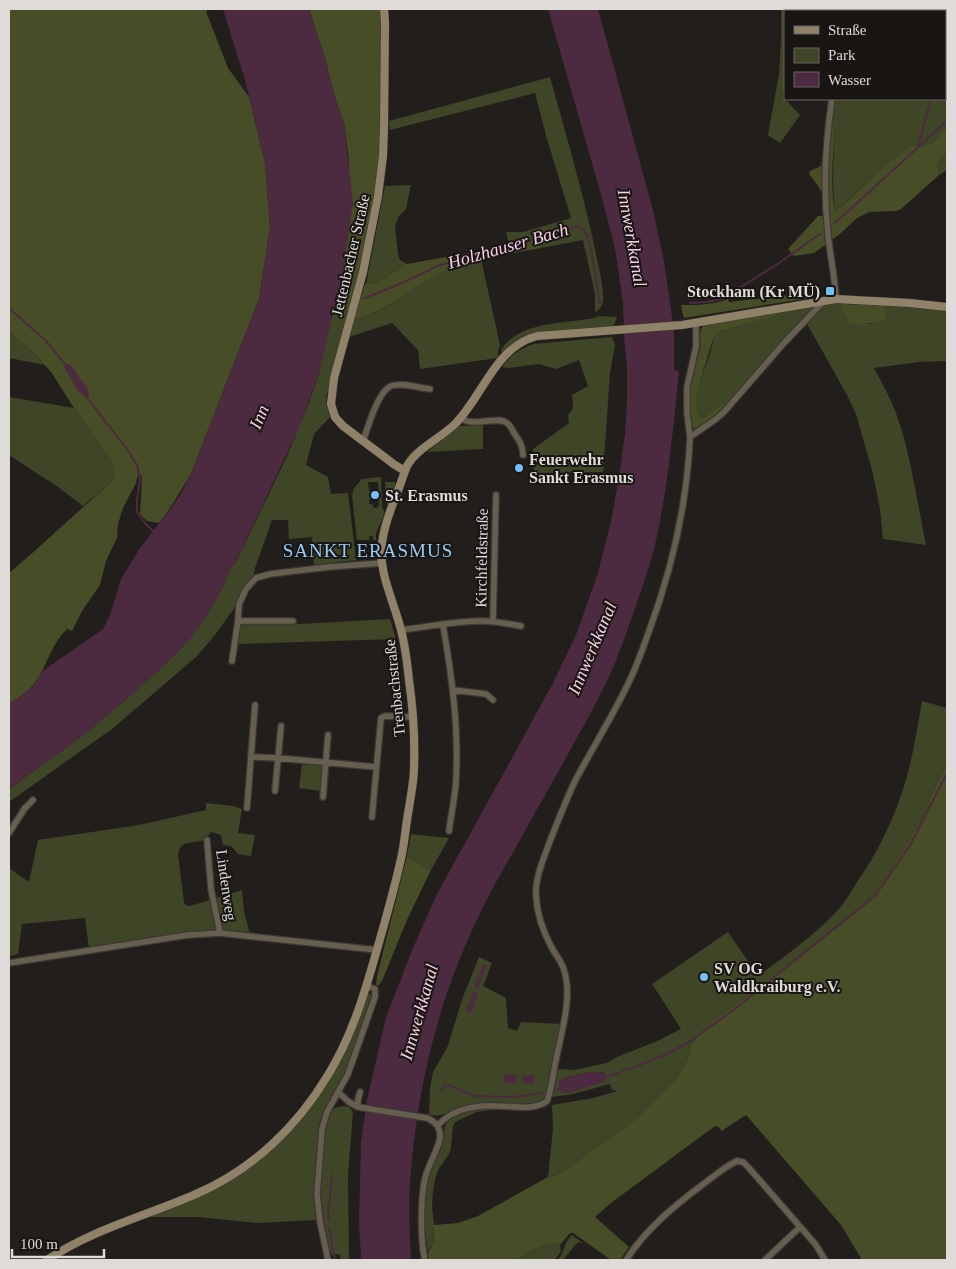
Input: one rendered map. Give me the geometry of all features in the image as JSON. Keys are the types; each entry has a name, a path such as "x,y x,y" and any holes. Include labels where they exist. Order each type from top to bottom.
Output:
{"street":[{"name":"Jettenbacher Straße","path":"384,9 384,127 383,156 378,196 363,272 334,378 331,398 333,412 336,419 343,426 405,471"},
{"path":"832,100 826,147 825,204 836,299"},
{"path":"690,436 724,412 784,343 825,300"},
{"name":"Trenbachstraße","path":"47,1260 61,1250 90,1235 210,1188 240,1170 285,1132 312,1100 330,1073 349,1033 367,986 402,856 413,784 414,747 410,683 401,630 382,563 381,547 383,536 394,500 409,463 453,426 470,406 509,351 520,343 537,336 682,326 825,300 910,303 947,307"},
{"path":"438,1125 452,1114 468,1108 485,1106 528,1107 543,1104 548,1098 566,1008 567,990 563,966 543,927 536,895 537,884 567,796 628,683 661,599 683,511 689,464 690,436 687,413 687,387 696,347 696,323"},
{"path":"363,442 372,414 386,390 392,386 404,385 430,389"},
{"path":"460,418 470,423 498,420 507,423 521,443 523,455"},
{"name":"Kirchfeldstraße","path":"493,621 496,495"},
{"path":"232,661 239,604 252,581 256,578 261,575 382,563"},
{"path":"238,621 293,620"},
{"name":"Kirchfeldstraße","path":"401,630 467,621 493,621 521,626"},
{"path":"443,625 453,690 456,759 456,783 448,831"},
{"path":"453,690 486,694 493,700"},
{"path":"247,808 255,705"},
{"path":"372,817 381,718 384,716 412,717"},
{"path":"275,791 281,726"},
{"path":"323,797 328,735"},
{"path":"251,756 376,766"},
{"path":"9,832 25,808 33,800"},
{"name":"Lindenweg","path":"207,840 211,889 220,933"},
{"path":"9,963 174,937 220,933 377,950"},
{"path":"328,1260 320,1222 317,1194 322,1129 327,1112 339,1093 353,1062 375,997 375,989 367,986"},
{"path":"360,1092 358,1100 360,1107"},
{"path":"339,1093 349,1102 360,1107 422,1117 433,1120 438,1125 441,1135 427,1172 423,1192 422,1239 425,1260"},
{"path":"626,1260 650,1229 667,1213 737,1161 746,1164 816,1245 825,1260"},
{"path":"765,1260 800,1227"}],"green space":[{"path":"9,9 206,9 228,68 249,97 265,163 270,227 259,299 192,471 173,504 159,523 147,521 140,514 142,478 138,474 136,483 123,508 118,524 117,538 106,561 100,585 82,611 72,631 67,629 57,642 34,684 9,704 9,573 110,483 115,476 113,462 51,372 35,354 9,332"},
{"path":"309,9 381,9 382,102 378,172 367,239 350,310 333,310 343,273 349,160 344,123"},
{"path":"781,9 845,9 784,10 783,97 800,115 780,143 768,135 779,74"},
{"path":"947,9 947,127 930,145 911,146 835,212 833,170 835,127 831,124 836,100 946,100 946,10 849,10"},
{"path":"550,77 573,158 600,270 603,300 600,308 595,312 595,294 583,240 541,248 534,237 509,243 506,232 523,232 571,218 535,93 390,130 389,121"},
{"path":"831,124 835,127 832,181 835,212 890,162 911,146 930,145 947,127 947,153 937,164 939,175 901,209 896,211 869,212 857,218 840,234 814,253 794,256 788,249 818,216 828,214 819,187 809,174 810,171 821,166 824,141 829,136"},
{"path":"947,153 947,170 939,175 937,164"},
{"path":"411,185 406,209 399,216 395,226 398,255 400,260 407,264 376,284 366,284 385,186"},
{"path":"534,237 541,248 462,264 427,280 377,312 354,319 365,284 376,284 407,264 485,250"},
{"path":"481,259 500,345 498,358 420,369 418,350 392,323 349,337 354,319 377,312 437,274"},
{"path":"806,293 810,295 809,298 684,318 681,305 711,304 728,299 729,302"},
{"path":"842,304 842,311 850,326 860,323 872,324 883,305 947,310 947,361 919,362 874,368 891,401 901,429 910,462 926,545 883,539 880,509 873,474 856,414 806,322 824,305"},
{"path":"842,304 883,305 886,316 882,322 850,326 842,311"},
{"path":"819,305 728,406 719,406 700,419 696,401 714,336 721,331 753,322 777,312"},
{"path":"333,310 350,310 326,397 330,417 314,434 306,465 328,477 331,494 348,493 356,560 314,565 312,537 289,539 288,520 272,520 254,575 246,585 237,604 215,635 196,657 112,729 9,802 9,789 82,736 130,696 177,653 201,624 224,586 229,570 236,562 287,456 318,376"},
{"path":"777,312 776,315 721,331 714,336 701,378 696,407 702,419 723,404 728,406 708,423 695,430 689,416 689,387 700,349 700,332 703,326"},
{"path":"598,316 617,317 611,328 524,337 502,353 501,350 509,341 530,329"},
{"path":"9,332 35,354 45,365 9,358"},
{"path":"612,337 615,345 610,373 603,472 534,473 533,449 569,423 568,415 573,408 572,395 588,386 579,360 556,369 539,364 502,367 516,353 534,344"},
{"path":"9,397 74,408 114,462 115,476 110,483 83,506 9,455"},
{"path":"483,425 483,449 427,452 459,426"},
{"path":"381,477 382,507 385,513 376,533 376,540 373,540 373,536 369,536 369,540 357,540 352,495 354,488 362,479","holes":["368,482 378,482 379,505 377,508 374,508 372,504 369,504 369,499 372,498 372,491 369,491"]},
{"path":"385,482 395,482 388,506 387,504"},
{"path":"390,619 396,639 237,644 239,622 300,624"},
{"path":"922,701 947,708 947,764 925,812 907,844 873,895 710,1023 691,1044 689,1055 675,1080 636,1119 565,1170 552,1177 548,1177 553,1129 552,1105 593,1098 618,1091 612,1090 610,1084 573,1094 552,1097 558,1069 574,1070 606,1063 681,1029 652,984 728,932 758,976 810,936 841,907 872,859 896,809 915,743","holes":["601,1072 605,1074 579,1089 569,1092 567,1077"]},
{"path":"302,764 324,766 322,791 299,788"},
{"path":"947,764 947,1260 862,1260 841,1225 746,1115 722,1131 715,1126 595,1217 629,1247 620,1260 611,1260 573,1233 570,1233 560,1245 550,1243 530,1251 516,1260 429,1260 434,1225 458,1223 478,1216 548,1177 552,1177 565,1170 636,1119 675,1080 689,1055 691,1044 710,1023 873,895 907,844 925,812"},
{"path":"206,803 242,809 238,833 255,835 251,856 238,854 231,846 223,845 221,835 211,832 201,841 182,846 178,855 184,903 190,906 242,890 244,912 250,934 223,931 89,948 85,918 22,924 18,954 9,956 9,868 29,882 38,840 139,825 206,810"},
{"path":"411,834 449,838 431,870 407,856"},
{"path":"407,856 431,870 407,920 382,981 378,986 376,985 377,976"},
{"path":"479,957 492,963 483,986 506,998 508,1028 517,1031 521,1022 561,1024 546,1096 540,1102 529,1105 466,1106 439,1115 429,1114 433,1072 447,1048 463,997"},
{"path":"369,993 371,999 349,1065 319,1123 315,1170 317,1220 257,1223 198,1217 145,1217 186,1202 235,1178 282,1140 309,1109 320,1092"},
{"path":"344,1106 349,1107 353,1112 348,1175 349,1260 341,1260 340,1255 332,1255 329,1250 322,1214 320,1185 326,1123 331,1110"},
{"path":"481,1107 498,1109 477,1112 455,1122 453,1126 449,1154 438,1170 435,1180 432,1205 433,1245 428,1253 425,1223 425,1191 429,1173 442,1145 445,1126 455,1115"},
{"path":"572,1235 584,1244 579,1242 563,1260 558,1260 567,1241"},
{"path":"550,1243 560,1245 561,1251 555,1260 516,1260 530,1251"}],"water":[{"name":"Inn","path":"223,9 309,9 344,123 353,203 343,273 318,376 298,430 236,562 229,570 224,586 190,639 130,696 82,736 9,789 9,704 34,685 41,672 103,629 110,615 121,579 140,548 182,492 192,471 259,299 270,227 265,163 245,80"},
{"name":"Innwerkkanal","path":"548,9 598,9 653,210 664,261 674,331 674,370 679,371 667,480 659,528 650,562 612,670 587,720 484,905 461,955 449,987 430,1051 417,1117 409,1194 411,1260 361,1260 359,1221 361,1142 367,1100 386,1017 436,896 552,685 576,635 597,576 611,522 620,471 625,433 627,368 623,303 615,248"},
{"path":"65,364 70,364 87,388 89,394 87,398 78,391 64,367"},
{"path":"483,964 487,965 478,989 474,987"},
{"path":"473,991 478,993 471,1013 466,1011"},
{"path":"592,1072 602,1073 607,1077 604,1082 569,1093 563,1093 559,1089 559,1080"},
{"path":"505,1074 517,1075 516,1083 504,1083"},
{"path":"523,1075 534,1075 533,1084 522,1083"}],"waterway":[{"path":"946,45 947,40"},
{"path":"918,147 931,100"},
{"name":"Holzhauser Bach","path":"835,223 947,121"},
{"name":"Holzhauser Bach","path":"365,298 440,265 490,253 578,226 583,229 590,245 600,303"},
{"name":"Holzhauser Bach","path":"690,303 722,299 776,265 820,234"},
{"path":"9,308 46,341 65,364"},
{"name":"Holzhauser Bach","path":"333,310 345,308"},
{"path":"87,398 137,465 140,480 137,512 154,532"},
{"path":"606,1077 667,1054 689,1042 736,1008 875,896 909,847 947,773"},
{"path":"442,1091 444,1086 448,1085 474,1096 512,1097 543,1093"},
{"path":"556,1090 561,1088"},
{"path":"329,1220 328,1208 330,1204 332,1175"},
{"path":"329,1228 335,1260"}],"place":[{"name":"Stockham (Kr MÜ)","path":"830,291"},
{"name":"Feuerwehr Sankt Erasmus","path":"519,468"},
{"name":"St. Erasmus","path":"375,495"},
{"name":"SV OG Waldkraiburg e.V.","path":"704,977"}],"district":[{"name":"SANKT ERASMUS","path":"368,550"}]}
